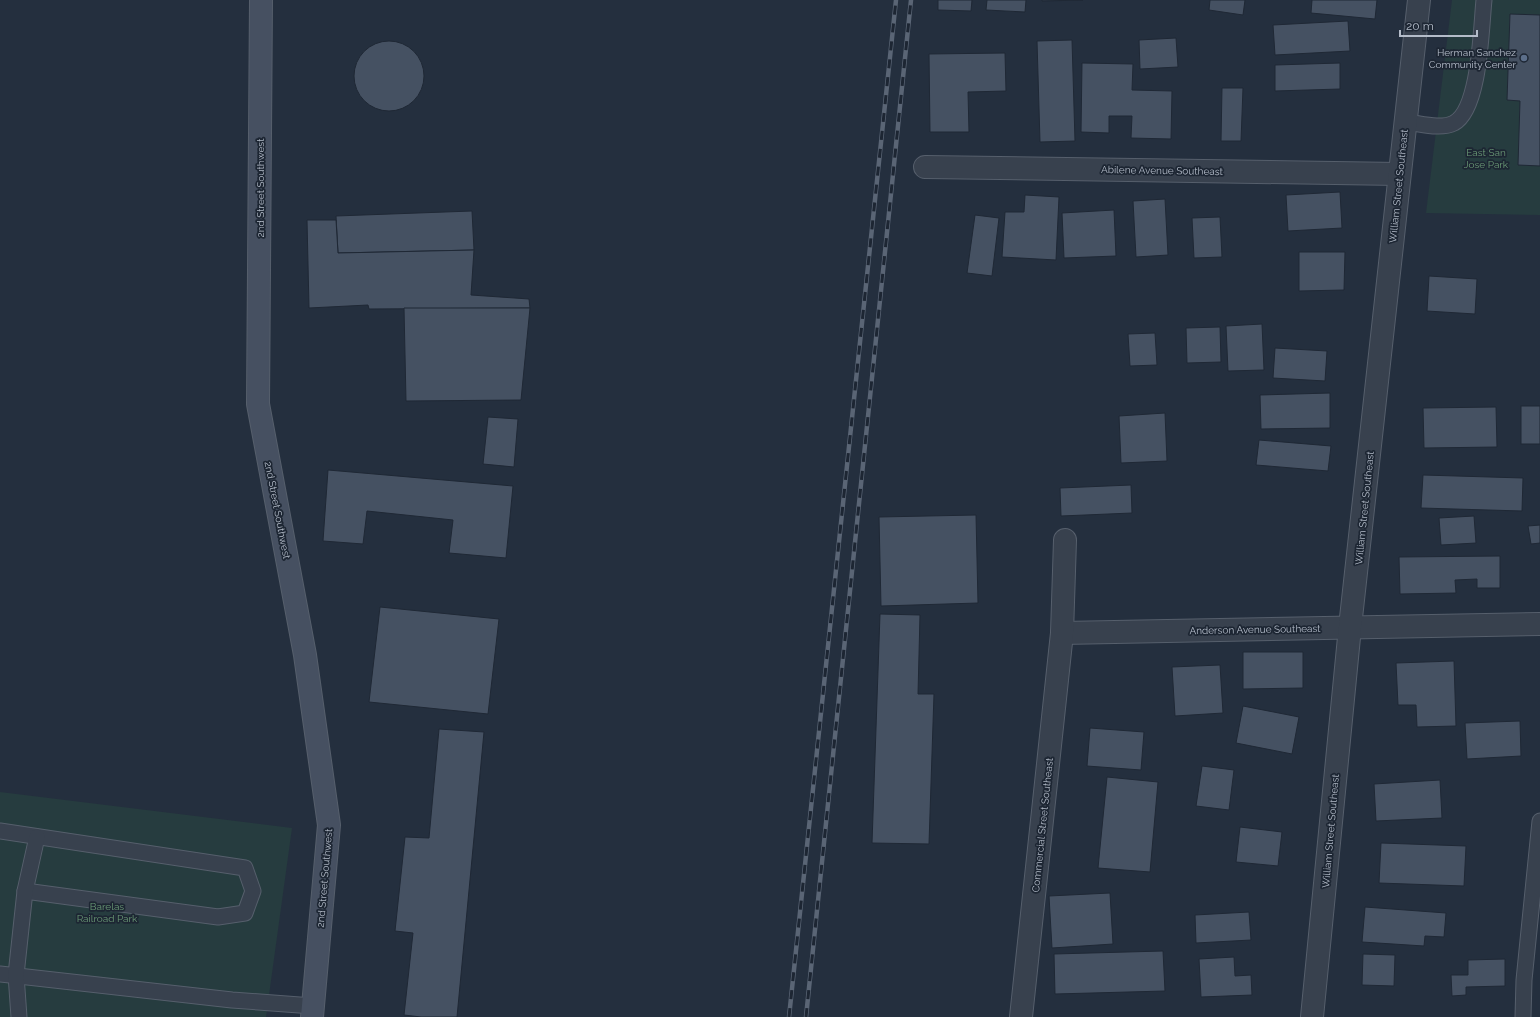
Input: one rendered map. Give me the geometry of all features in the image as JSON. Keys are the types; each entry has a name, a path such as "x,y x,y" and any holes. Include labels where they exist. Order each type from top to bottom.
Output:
{"main road":[{"name":"2nd Street Southwest","path":"261,0 258,404 305,655 329,825 312,1012"}],"street":[{"name":"William Street Southeast","path":"1312,1017 1350,627 1364,512 1399,174 1419,0"},
{"name":"Abilene Avenue Southeast","path":"925,167 1399,174"},
{"path":"1062,633 1065,540"},
{"name":"Anderson Avenue Southeast","path":"1062,633 1540,624"},
{"name":"Commercial Street Southeast","path":"1022,1017 1062,633"}],"lane":[{"path":"1405,122 1443,126 1454,123 1462,116 1471,101 1475,86 1484,0"},
{"path":"1524,1017 1524,980 1540,822"},
{"path":"0,831 245,868 252,891 245,913 218,917 25,891"},
{"path":"19,1017 16,976 25,891 37,837"},
{"path":"0,974 232,1000 312,1012"}],"green space":[{"name":"East San Jose Park","path":"1452,0 1540,0 1540,215 1426,213"},
{"name":"Barelas Railroad Park","path":"0,792 292,828 266,1017 0,1017"}],"building":[{"path":"938,0 972,0 971,11 938,10"},
{"path":"987,0 1026,0 1025,12 986,10"},
{"path":"1042,0 1083,0 1042,1"},
{"path":"1210,0 1245,0 1243,15 1209,10"},
{"path":"1312,0 1377,0 1375,19 1311,13"},
{"name":"Herman Sanchez Community Center","path":"1510,14 1540,15 1540,166 1518,165 1520,101 1507,100"},
{"path":"1348,21 1350,51 1275,55 1273,25"},
{"path":"1176,38 1178,67 1140,69 1139,40"},
{"path":"1072,40 1075,141 1040,142 1037,41"},
{"path":"389,41 402,44 414,51 421,63 424,76 421,89 414,101 402,108 389,111 376,108 364,101 357,89 354,76 357,63 364,51 376,44"},
{"path":"1005,53 1006,91 968,92 969,132 930,132 929,54"},
{"path":"1082,63 1133,64 1132,90 1172,91 1171,139 1131,138 1132,116 1109,116 1109,133 1081,132"},
{"path":"1340,63 1340,89 1275,91 1275,65"},
{"path":"1222,88 1243,88 1241,141 1221,141"},
{"path":"1340,192 1342,228 1288,231 1286,195"},
{"path":"1025,195 1059,197 1056,260 1002,257 1005,212 1024,212"},
{"path":"1165,199 1168,255 1136,257 1133,201"},
{"path":"1114,210 1116,256 1064,258 1062,213"},
{"path":"472,211 474,250 338,253 336,216"},
{"path":"975,215 999,218 992,276 967,273"},
{"path":"1220,217 1222,257 1194,258 1192,218"},
{"path":"307,220 336,220 338,253 474,250 471,295 529,299 530,308 369,309 368,305 309,308"},
{"path":"1299,252 1345,252 1344,290 1299,291"},
{"path":"1429,276 1477,279 1475,314 1427,311"},
{"path":"404,308 530,308 521,400 406,401"},
{"path":"1262,324 1264,370 1228,371 1226,326"},
{"path":"1220,327 1221,362 1187,363 1186,328"},
{"path":"1155,333 1157,365 1130,366 1128,334"},
{"path":"1275,348 1327,351 1325,381 1273,378"},
{"path":"1330,393 1330,428 1261,429 1260,395"},
{"path":"1521,406 1540,406 1540,444 1521,444"},
{"path":"1496,407 1497,447 1424,448 1423,408"},
{"path":"1165,413 1167,461 1121,463 1119,416"},
{"path":"488,417 518,419 514,467 483,464"},
{"path":"1259,440 1331,446 1328,471 1256,465"},
{"path":"328,470 513,486 506,558 449,553 453,520 367,511 363,544 323,541"},
{"path":"1423,475 1523,478 1522,511 1421,508"},
{"path":"1131,485 1132,513 1061,516 1060,488"},
{"path":"976,515 978,603 881,606 879,517"},
{"path":"1474,516 1476,543 1441,545 1439,518"},
{"path":"1540,525 1540,543 1531,544 1528,526"},
{"path":"1500,556 1500,588 1477,588 1477,579 1455,580 1456,593 1400,594 1399,557"},
{"path":"380,607 499,619 488,714 369,702"},
{"path":"880,614 920,615 918,694 934,694 929,844 872,843"},
{"path":"1243,652 1303,652 1303,688 1243,689"},
{"path":"1454,661 1456,726 1417,727 1416,705 1398,705 1396,663"},
{"path":"1220,665 1223,713 1175,716 1172,667"},
{"path":"1243,706 1299,717 1292,754 1236,743"},
{"path":"1520,721 1521,756 1467,759 1465,723"},
{"path":"1090,728 1144,732 1141,770 1087,766"},
{"path":"439,729 484,732 457,1017 421,1017 404,1015 413,933 395,931 405,837 429,838"},
{"path":"1202,766 1234,770 1229,810 1196,806"},
{"path":"1107,777 1158,782 1150,872 1098,868"},
{"path":"1440,780 1442,818 1376,821 1374,784"},
{"path":"1240,827 1282,832 1278,866 1236,862"},
{"path":"1381,843 1466,846 1464,886 1379,883"},
{"path":"1110,893 1113,944 1052,948 1049,896"},
{"path":"1365,907 1446,913 1444,937 1425,936 1424,946 1362,942"},
{"path":"1249,912 1251,940 1196,943 1195,915"},
{"path":"1163,951 1165,991 1055,994 1054,954"},
{"path":"1363,954 1395,955 1394,986 1362,985"},
{"path":"1234,957 1235,976 1251,975 1252,995 1201,997 1199,959"},
{"path":"1505,959 1505,986 1466,987 1466,995 1452,996 1451,975 1468,975 1468,960"}],"railway":[{"path":"789,1017 896,0"},
{"path":"806,1017 911,0"}],"place":[{"name":"Herman Sanchez Community Center","path":"1524,58"}]}
